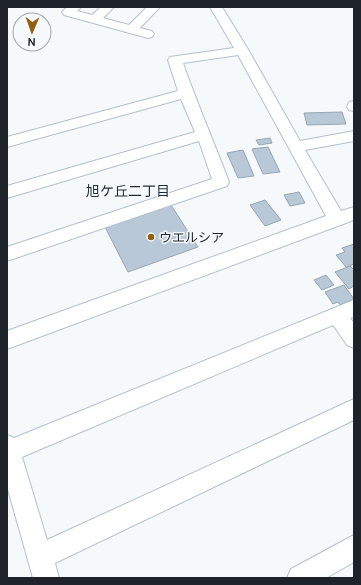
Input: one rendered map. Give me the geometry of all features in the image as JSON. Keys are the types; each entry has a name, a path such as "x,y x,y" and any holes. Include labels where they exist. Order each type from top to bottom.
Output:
{"street":[{"path":"75,7 68,12 148,34"},
{"path":"95,19 108,7"},
{"path":"132,29 154,7"},
{"path":"216,7 244,51 295,147 337,220"},
{"path":"7,254 220,182 204,134 186,93 175,60 244,51"},
{"path":"7,142 186,93"},
{"path":"7,192 204,134"},
{"path":"295,147 354,136"},
{"path":"7,340 354,213"},
{"path":"354,339 345,311 8,450 43,568 354,409"},
{"path":"300,578 354,548"}],"building":[{"path":"342,112 346,124 307,125 304,113"},
{"path":"270,138 272,143 259,145 256,140"},
{"path":"268,147 280,172 263,174 252,149"},
{"path":"243,150 254,176 238,178 227,153"},
{"path":"299,192 305,203 290,206 284,195"},
{"path":"265,200 281,220 265,226 250,205"},
{"name":"ウエルシア","path":"171,205 198,247 128,272 105,227"},
{"path":"354,244 354,264 346,267 336,255 345,252 342,248"},
{"path":"350,266 354,270 354,286 349,289 335,272"},
{"path":"326,275 334,285 322,290 314,280"},
{"path":"344,285 354,299 340,305 338,302 333,304 325,292"}],"place":[{"name":"ウエルシア","path":"151,237"}],"district":[{"name":"旭ケ丘二丁目","path":"128,191"}]}
